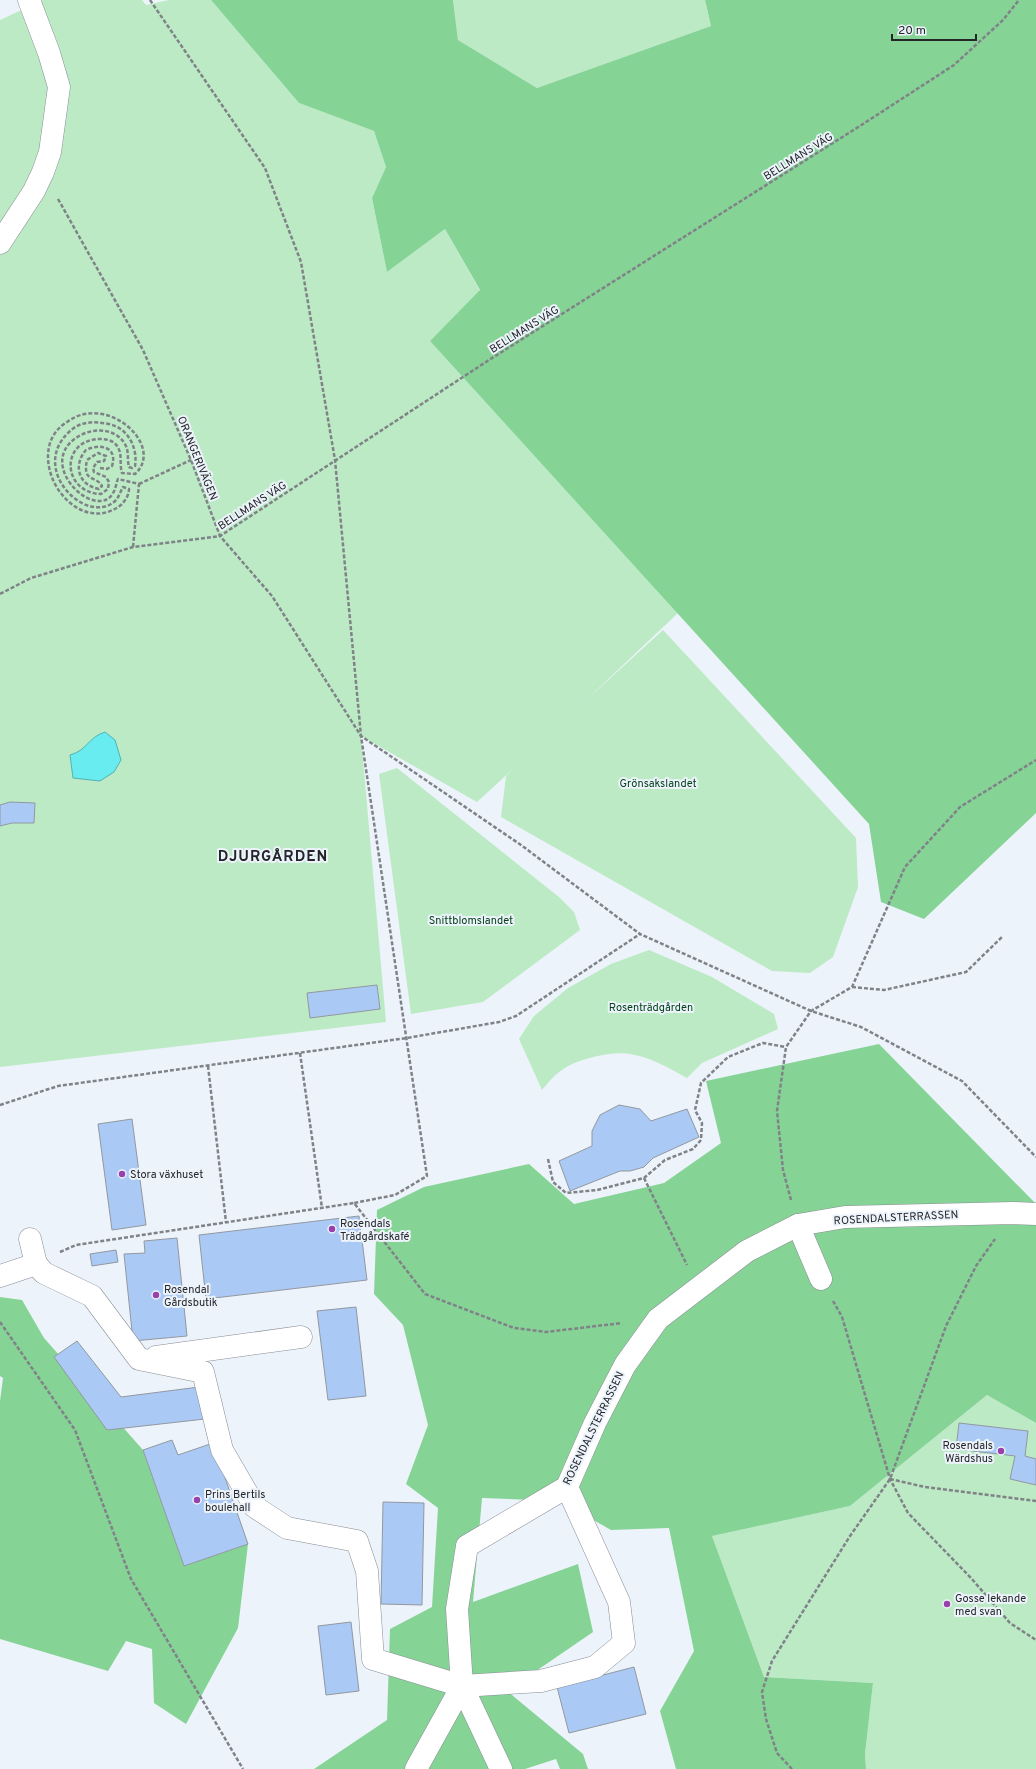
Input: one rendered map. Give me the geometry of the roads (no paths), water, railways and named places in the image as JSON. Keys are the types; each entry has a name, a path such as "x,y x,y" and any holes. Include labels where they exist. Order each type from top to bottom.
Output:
{"street":[{"path":"0,243 34,192 43,172 50,152 59,87 49,53 29,0"},
{"name":"ROSENDALSTERRASSEN","path":"462,1686 457,1609 467,1546 567,1487 594,1423 625,1365 658,1319 747,1251 798,1225 845,1217 1014,1212 1036,1214"},
{"path":"798,1225 821,1280"},
{"path":"30,1239 36,1264 44,1273 92,1296 139,1359 203,1372 222,1450 255,1507 286,1528 357,1541 366,1571 373,1659 462,1686 541,1682 595,1667 624,1643 619,1602 567,1487"},
{"path":"0,1276 36,1264"},
{"path":"139,1359 301,1337"},
{"path":"416,1769 462,1686"},
{"path":"462,1686 501,1769"}],"water":[{"path":"105,732 115,740 121,760 114,772 100,781 73,778 70,755 81,750 94,737"}],"place":[{"name":"Stora växhuset","path":"122,1174"},
{"name":"Rosendals Trädgårdskafé","path":"332,1229"},
{"name":"Rosendal Gårdsbutik","path":"156,1295"},
{"name":"Rosendals Wärdshus","path":"1001,1451"},
{"name":"Prins Bertils boulehall","path":"197,1500"},
{"name":"Gosse lekande med svan","path":"947,1604"}],"district":[{"name":"DJURGÅRDEN","path":"273,856"}],"park label":[{"name":"Grönsakslandet","path":"658,783"},
{"name":"Snittblomslandet","path":"471,920"},
{"name":"Rosenträdgården","path":"651,1007"}]}
